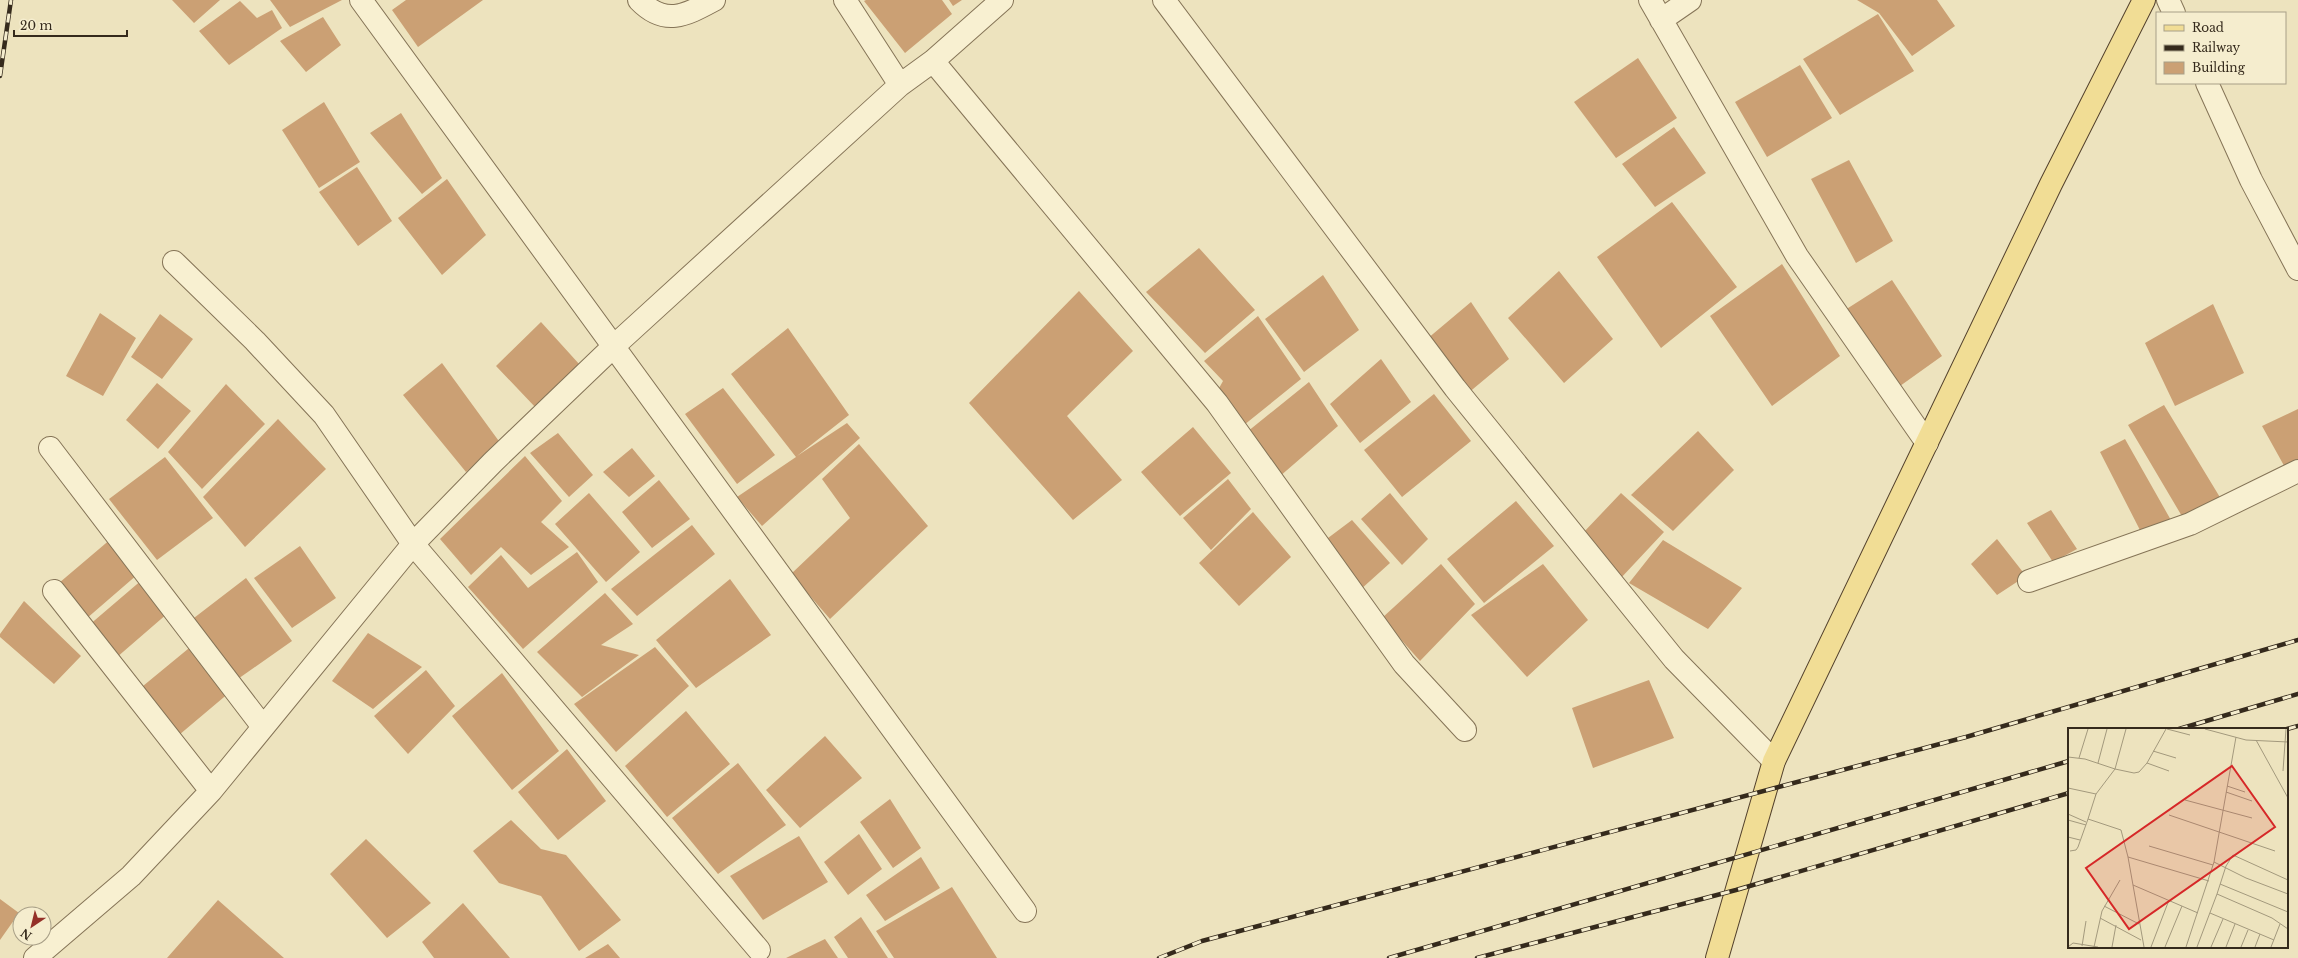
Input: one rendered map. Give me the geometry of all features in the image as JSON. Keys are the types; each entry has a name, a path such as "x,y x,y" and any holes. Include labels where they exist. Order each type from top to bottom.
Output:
{"main road":[{"path":"1717,958 1774,761 2051,184 2144,0"}],"street":[{"path":"361,0 1024,911"},
{"path":"639,0 646,8 659,15 675,18 714,0"},
{"path":"844,0 900,85"},
{"path":"35,958 131,876 211,791 413,544 493,462 614,346 900,85 933,61 1002,0"},
{"path":"1164,0 1460,394 1674,659 1774,761"},
{"path":"1650,0 1797,256 1927,442"},
{"path":"1661,20 1690,0"},
{"path":"2168,0 2174,12"},
{"path":"933,61 1217,403 1404,664 1465,730"},
{"path":"2207,84 2251,180 2298,269"},
{"path":"174,262 255,341 324,415 413,544 759,950"},
{"path":"50,448 263,727"},
{"path":"2029,581 2190,524 2298,471"},
{"path":"54,591 211,791"}],"building":[{"path":"172,0 220,0 194,23"},
{"path":"270,0 342,0 290,27"},
{"path":"406,0 483,0 418,47 392,10"},
{"path":"942,0 952,14 905,53 864,1"},
{"path":"949,0 962,0 953,6"},
{"path":"1857,0 1937,0 1955,26 1912,56 1879,13"},
{"path":"240,1 257,18 272,10 282,28 229,65 199,31"},
{"path":"1878,14 1914,71 1840,115 1803,59"},
{"path":"323,17 341,45 306,72 280,41"},
{"path":"1638,58 1677,118 1616,158 1574,102"},
{"path":"1800,65 1832,118 1767,157 1735,102"},
{"path":"324,102 360,162 319,188 282,130"},
{"path":"401,113 442,178 422,194 370,133"},
{"path":"1674,127 1706,173 1655,207 1622,164"},
{"path":"1849,160 1893,241 1856,263 1811,179"},
{"path":"357,167 392,221 358,246 319,192"},
{"path":"447,179 486,235 442,275 398,218"},
{"path":"1672,202 1737,287 1661,348 1597,257"},
{"path":"1199,248 1255,310 1205,353 1146,292"},
{"path":"1782,264 1840,356 1772,406 1710,316"},
{"path":"1559,271 1613,339 1564,383 1508,318"},
{"path":"1323,275 1359,330 1304,372 1265,319"},
{"path":"1892,280 1942,356 1900,386 1845,310"},
{"path":"1079,291 1133,351 1067,416 1122,480 1073,520 969,403"},
{"path":"1471,302 1509,359 1467,394 1427,339"},
{"path":"2213,304 2244,373 2175,406 2145,343"},
{"path":"100,313 136,338 103,396 66,376"},
{"path":"160,314 193,339 162,379 131,357"},
{"path":"1258,316 1301,379 1244,425 1218,390 1223,381 1204,361"},
{"path":"541,322 580,365 536,408 496,366"},
{"path":"788,328 849,415 797,456 847,423 860,438 762,526 737,497 796,457 731,374"},
{"path":"1381,359 1411,402 1360,443 1330,404"},
{"path":"442,363 501,444 466,472 403,395"},
{"path":"1309,382 1338,426 1279,477 1247,432"},
{"path":"157,383 191,411 158,449 126,420"},
{"path":"226,384 265,424 202,489 168,452"},
{"path":"723,388 775,455 737,484 685,414"},
{"path":"1434,394 1471,441 1402,497 1364,450"},
{"path":"2164,405 2221,499 2183,518 2128,425"},
{"path":"2298,409 2298,465 2287,471 2262,426"},
{"path":"278,419 326,469 245,547 203,497"},
{"path":"1193,427 1231,473 1180,516 1141,472"},
{"path":"1698,431 1734,470 1673,531 1631,495"},
{"path":"558,433 593,475 569,497 530,453"},
{"path":"2125,439 2172,522 2142,534 2100,452"},
{"path":"859,444 928,526 830,619 791,574 850,518 822,479"},
{"path":"632,448 655,476 629,497 603,472"},
{"path":"525,456 562,501 541,522 569,547 531,575 501,547 471,575 440,539"},
{"path":"165,457 213,518 157,560 109,499"},
{"path":"1228,479 1251,509 1211,550 1183,518"},
{"path":"659,480 690,519 652,548 622,512"},
{"path":"589,493 640,552 606,582 555,524"},
{"path":"1390,493 1428,539 1402,565 1361,519"},
{"path":"1621,493 1664,532 1620,579 1582,534"},
{"path":"1516,501 1554,546 1484,603 1447,559"},
{"path":"2051,510 2077,549 2053,562 2027,523"},
{"path":"1253,512 1291,557 1239,606 1199,563"},
{"path":"1352,520 1390,563 1360,590 1324,541"},
{"path":"692,525 715,554 637,616 611,589"},
{"path":"112,538 138,574 86,619 59,583"},
{"path":"1997,539 2026,576 1997,595 1971,564"},
{"path":"1663,540 1742,588 1708,629 1629,583"},
{"path":"300,546 336,598 292,628 254,578"},
{"path":"577,552 598,582 523,649 468,587 501,555 528,588"},
{"path":"1441,564 1475,604 1420,661 1382,618"},
{"path":"1543,564 1588,620 1527,677 1471,615"},
{"path":"246,578 292,641 235,681 190,621"},
{"path":"143,579 168,613 116,658 88,626"},
{"path":"730,579 771,635 696,688 656,640"},
{"path":"605,593 633,624 601,645 639,655 582,697 537,652"},
{"path":"24,601 81,656 54,684 0,637 0,634"},
{"path":"368,633 422,667 373,709 332,681"},
{"path":"194,644 230,692 179,735 143,686"},
{"path":"655,647 689,686 616,752 574,704"},
{"path":"426,670 455,706 408,754 374,716"},
{"path":"502,673 559,751 512,790 452,716"},
{"path":"1649,680 1674,738 1593,768 1572,708"},
{"path":"686,711 730,764 667,817 625,766"},
{"path":"825,736 862,778 800,828 766,790"},
{"path":"567,749 606,801 558,840 518,792"},
{"path":"738,763 786,825 718,874 672,818"},
{"path":"890,799 921,848 893,868 860,822"},
{"path":"511,820 541,849 566,855 621,920 579,951 541,896 499,883 473,851"},
{"path":"859,834 882,869 848,895 824,862"},
{"path":"799,836 828,882 763,920 730,876"},
{"path":"366,839 431,903 387,938 330,874"},
{"path":"921,857 940,888 885,921 866,895"},
{"path":"952,887 997,958 894,958 876,931"},
{"path":"0,899 12,908 12,923 0,940"},
{"path":"218,900 284,958 167,958"},
{"path":"463,903 510,958 434,958 422,942"},
{"path":"861,917 888,958 848,958 834,937"},
{"path":"825,939 838,958 786,958"},
{"path":"608,944 620,958 585,958"}],"railway":[{"path":"0,76 11,0"},
{"path":"1159,958 1202,941 1966,737 2298,640"},
{"path":"2182,728 2298,694"},
{"path":"2288,729 2298,726"},
{"path":"1389,958 2068,761"},
{"path":"1477,958 1736,890 2068,793"}]}
